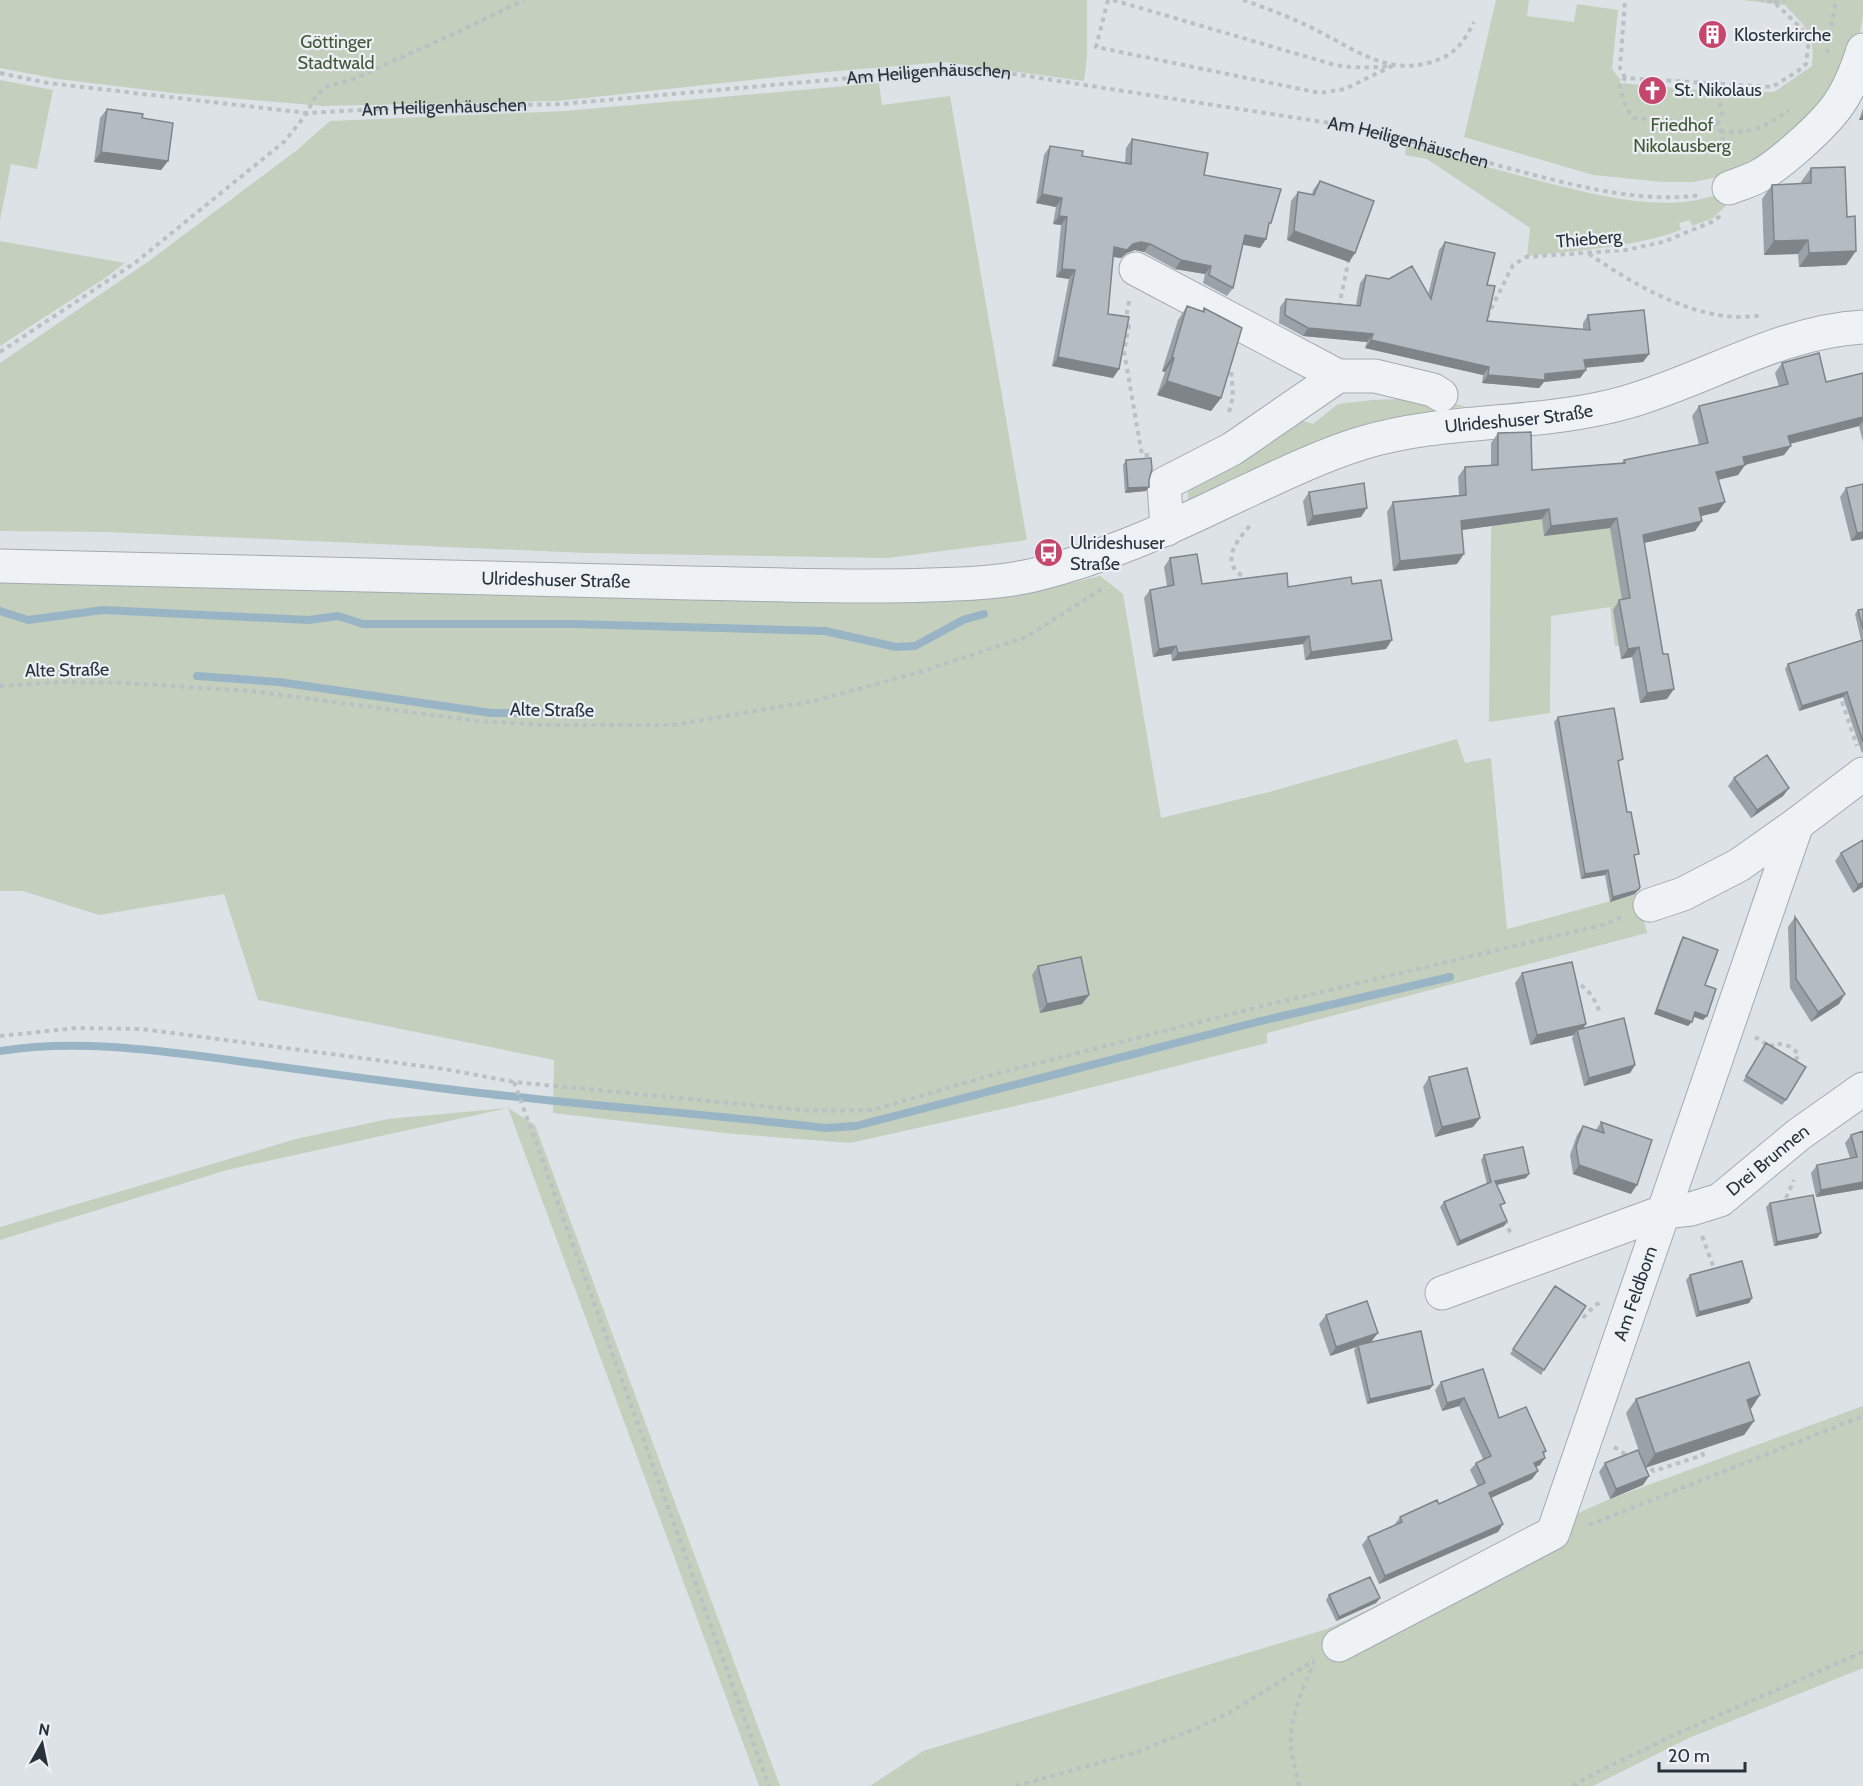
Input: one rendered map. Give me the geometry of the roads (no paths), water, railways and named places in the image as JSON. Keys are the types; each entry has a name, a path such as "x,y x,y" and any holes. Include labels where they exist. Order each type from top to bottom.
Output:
{"street":[{"path":"1726,200 1817,129 1839,105 1852,81 1863,50"},
{"path":"1136,268 1338,376 1375,376 1433,390 1441,395"},
{"name":"Ulrideshuser Straße","path":"0,566 887,586 957,584 1030,576 1119,549 1284,474 1359,444 1439,427 1542,418 1594,410 1666,389 1790,340 1842,328 1863,327"},
{"path":"1167,529 1164,484 1232,449 1338,376"},
{"path":"1650,905 1683,894 1739,865 1797,824 1861,763"},
{"name":"Am Feldborn","path":"1327,1652 1553,1533 1797,824"},
{"name":"Drei Brunnen","path":"1442,1293 1663,1212 1691,1209 1720,1200 1798,1135 1863,1089"}],"waterway":[{"path":"0,611 28,620 103,610 309,620 338,616 363,624 574,624 825,631 896,647 915,646 963,620 984,614"},
{"path":"197,676 279,682 491,713 558,713"},
{"path":"0,1051 57,1046 115,1047 202,1056 474,1092 826,1128 856,1126 1257,1022 1450,977"}],"place":[{"name":"Klosterkirche","path":"1713,35"},
{"name":"St. Nikolaus","path":"1653,90"},
{"name":"Ulrideshuser Straße","path":"1049,553"}],"park label":[{"name":"Göttinger Stadtwald","path":"336,52"},
{"name":"Friedhof Nikolausberg","path":"1682,135"}]}
